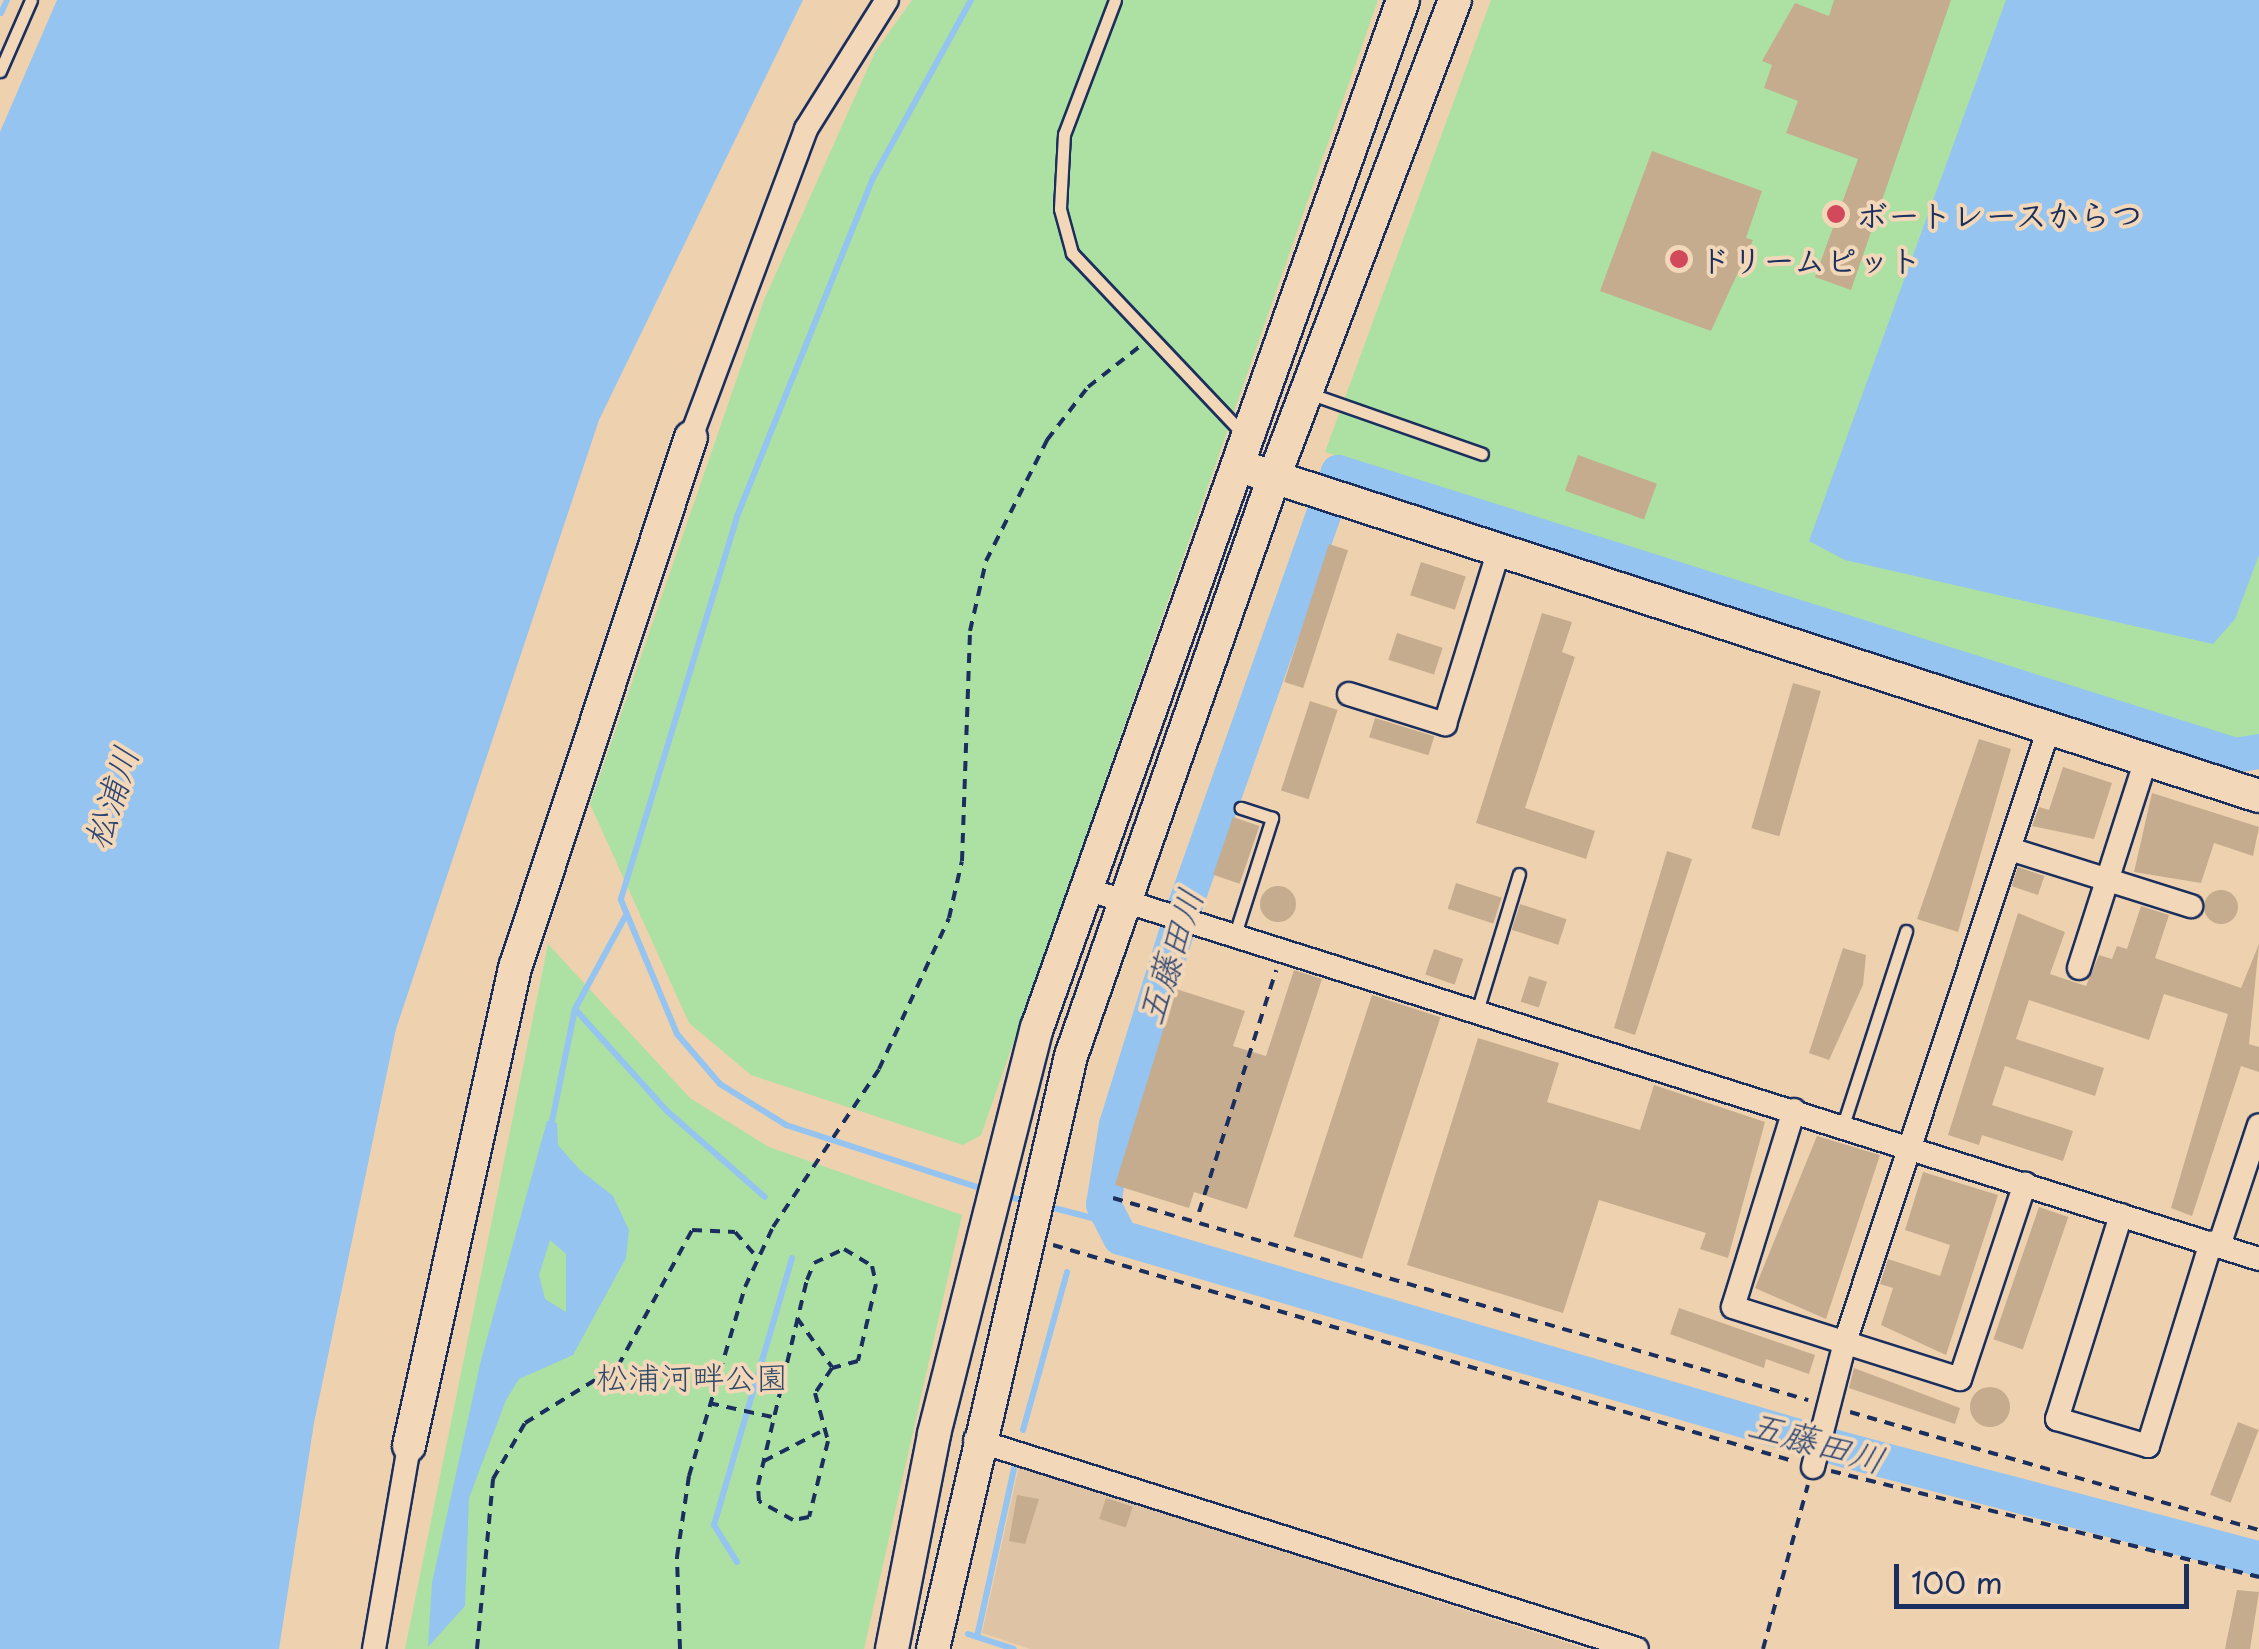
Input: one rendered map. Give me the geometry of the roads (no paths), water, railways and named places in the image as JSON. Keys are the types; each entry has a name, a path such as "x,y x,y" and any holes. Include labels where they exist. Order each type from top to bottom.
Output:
{"street":[{"path":"374,1649 409,1446 516,968 691,437 806,129 887,0"},
{"path":"892,1649 982,1226 1082,888 1402,0"},
{"path":"932,1649 975,1440 1042,1164 1123,899 1274,477 1456,0"},
{"path":"1239,449 1274,477 2259,796"},
{"path":"1349,694 1445,724 1499,550"},
{"path":"1813,1467 1845,1342 1914,1148 2049,728"},
{"path":"2079,968 2146,760"},
{"path":"2010,849 2191,906"},
{"path":"1082,888 1200,919 2259,1258"},
{"path":"1794,1110 1733,1307 1960,1378 2025,1184"},
{"path":"2121,1215 2057,1419 2148,1446 2259,1126"},
{"path":"975,1440 1637,1649"}],"lane":[{"path":"0,71 30,0"},
{"path":"1116,0 1064,134 1060,209 1072,254 1239,449"},
{"path":"1306,393 1482,454"},
{"path":"1236,931 1272,818 1241,808"},
{"path":"1478,1008 1518,874"},
{"path":"1843,1126 1906,931"}],"water":[{"name":"松浦川","path":"57,0 803,0 599,420 396,1029 314,1423 279,1649 0,1649 0,132"},
{"path":"2006,0 2259,0 2259,555 2235,619 2213,644 1845,560 1809,541"},
{"path":"547,1121 557,1123 558,1145 579,1169 613,1196 629,1230 626,1258 573,1355 519,1379 506,1400 469,1498 465,1606 428,1647 432,1583 481,1360","holes":["550,1240 566,1254 566,1312 545,1299 539,1275"]}],"waterway":[{"path":"1,13 7,0"},
{"path":"971,0 873,178 737,517 621,900 677,1034 720,1084 786,1125 986,1190"},
{"name":"五藤田川","path":"2259,751 2235,755 1338,472 1184,906 1116,1124 1103,1204 1120,1237 1846,1450 2259,1558"},
{"path":"551,1126 575,1009 626,915"},
{"path":"575,1009 667,1111 765,1197"},
{"path":"1003,1195 1029,1202"},
{"path":"1046,1206 1108,1222"},
{"path":"737,1562 714,1525 792,1258"},
{"path":"1023,1430 1067,1272"},
{"path":"977,1637 1014,1469"},
{"path":"968,1634 1014,1649"}],"place":[{"name":"ボートレースからつ","path":"1836,214"},
{"name":"ドリームピット","path":"1679,259"}],"park label":[{"name":"松浦河畔公園","path":"692,1376"}]}
